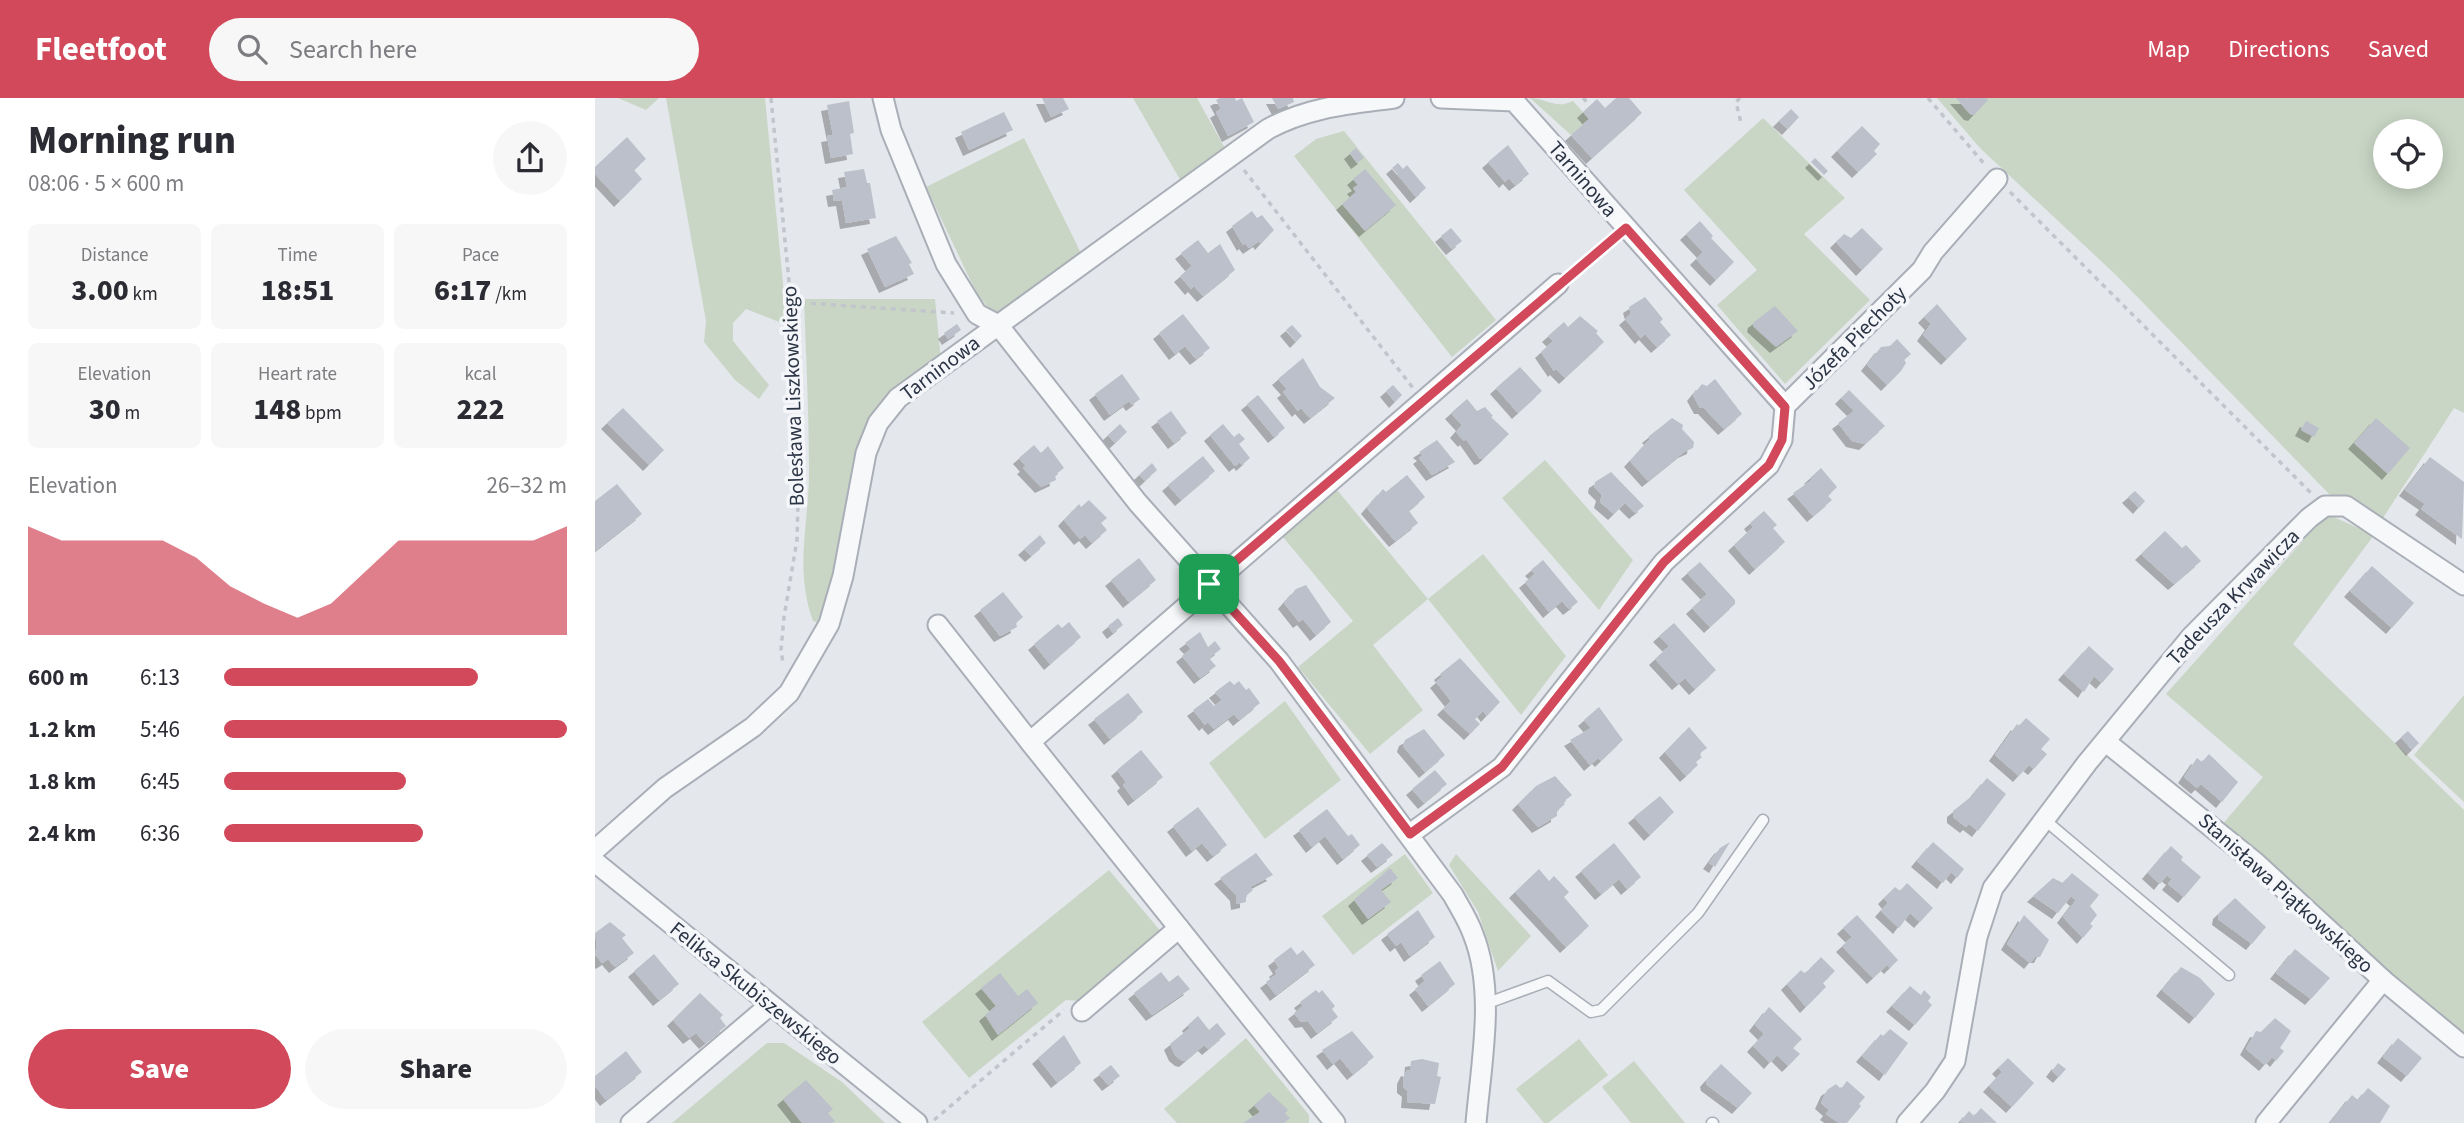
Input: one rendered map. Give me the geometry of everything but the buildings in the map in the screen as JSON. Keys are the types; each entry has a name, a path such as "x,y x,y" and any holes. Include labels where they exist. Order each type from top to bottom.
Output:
{"street":[{"path":"883,98 891,130 924,214 946,264 977,314 998,325 1138,503 1279,661 1453,895 1474,934 1483,969 1485,1004 1476,1123"},
{"name":"Tarninowa","path":"595,850 665,788 753,727 789,692 829,624 843,576 866,453 878,423 898,398 1232,155 1293,116 1326,107 1394,98"},
{"name":"Tarninowa","path":"1441,98 1513,100 1785,407"},
{"name":"Józefa Piechoty","path":"1410,834 1502,767 1664,562 1769,465 1782,440 1785,407 1922,270 1933,252 1997,178"},
{"path":"1030,742 1558,284"},
{"path":"2325,506 2346,506 2464,585"},
{"name":"Tadeusza Krwawicza","path":"1907,1123 1935,1091 1955,1061 1977,937 1993,888 2191,637 2309,518 2325,506"},
{"path":"937,625 1333,1122"},
{"name":"Stanisława Piątkowskiego","path":"2106,742 2237,847 2383,980 2464,1047"},
{"name":"Feliksa Skubiszewskiego","path":"595,862 917,1123"},
{"path":"1082,1011 1179,928"},
{"path":"2266,1123 2383,980"},
{"path":"631,1123 770,1005"}],"lane":[{"path":"1485,1004 1548,981 1591,1012 1601,1010 1697,915 1763,820"},
{"path":"2046,821 2229,975"}],"path":[{"name":"Bolesława Liszkowskiego","path":"771,98 791,302 799,465 797,540 781,650 789,692"},
{"path":"1583,98 1590,105"},
{"path":"1740,98 1736,102 1741,123"},
{"path":"1928,98 1997,178 2325,506"},
{"path":"1232,155 1423,401"},
{"path":"1558,284 1626,228"},
{"path":"791,302 977,314"},
{"path":"931,1123 1069,1006 1082,1011"}],"green space":[{"path":"618,98 659,98 646,110"},
{"path":"666,98 765,98 787,325 746,309 733,323 733,341 769,385 759,399 735,380 704,342 706,321"},
{"path":"1133,98 1197,98 1227,152 1182,183"},
{"path":"1530,98 1556,104 1573,101 1589,119 1571,135"},
{"path":"1937,98 2464,98 2464,413 2454,408 2383,518 2348,496 2330,495 2116,275 1980,148"},
{"path":"1763,118 1845,198 1804,234 1870,300 1785,384 1717,305 1757,270 1684,190"},
{"path":"1344,131 1496,320 1452,357 1294,156 1316,139"},
{"path":"1024,138 1081,253 995,316 977,294 926,187"},
{"path":"804,299 935,299 941,362 872,418 822,624 813,621 807,602 803,565 809,472"},
{"path":"1545,460 1633,560 1599,610 1502,498"},
{"path":"1337,490 1428,599 1373,645 1423,710 1370,754 1298,667 1353,621 1283,537"},
{"path":"2327,514 2374,535 2293,644 2464,810 2464,1036 2221,826 2263,777 2166,694"},
{"path":"1483,554 1566,656 1521,715 1428,599"},
{"path":"2464,695 2464,802 2414,755"},
{"path":"1285,701 1341,780 1265,839 1209,763"},
{"path":"1405,854 1433,893 1353,955 1322,916"},
{"path":"1456,854 1531,936 1498,971 1478,912 1449,865"},
{"path":"1109,870 1163,934 1080,1001 1066,1000 969,1078 922,1022"},
{"path":"1246,1038 1309,1115 1309,1123 1177,1123 1164,1109"},
{"path":"1579,1039 1608,1075 1548,1123 1544,1123 1516,1089"},
{"path":"767,1043 784,1043 842,1082 885,1123 672,1123"},
{"path":"1634,1061 1685,1123 1631,1123 1602,1087"}],"route":[{"path":"1626,228 1785,407 1782,440 1769,465 1664,562 1502,767 1410,834 1279,661 1209,584 1626,228"}]}
